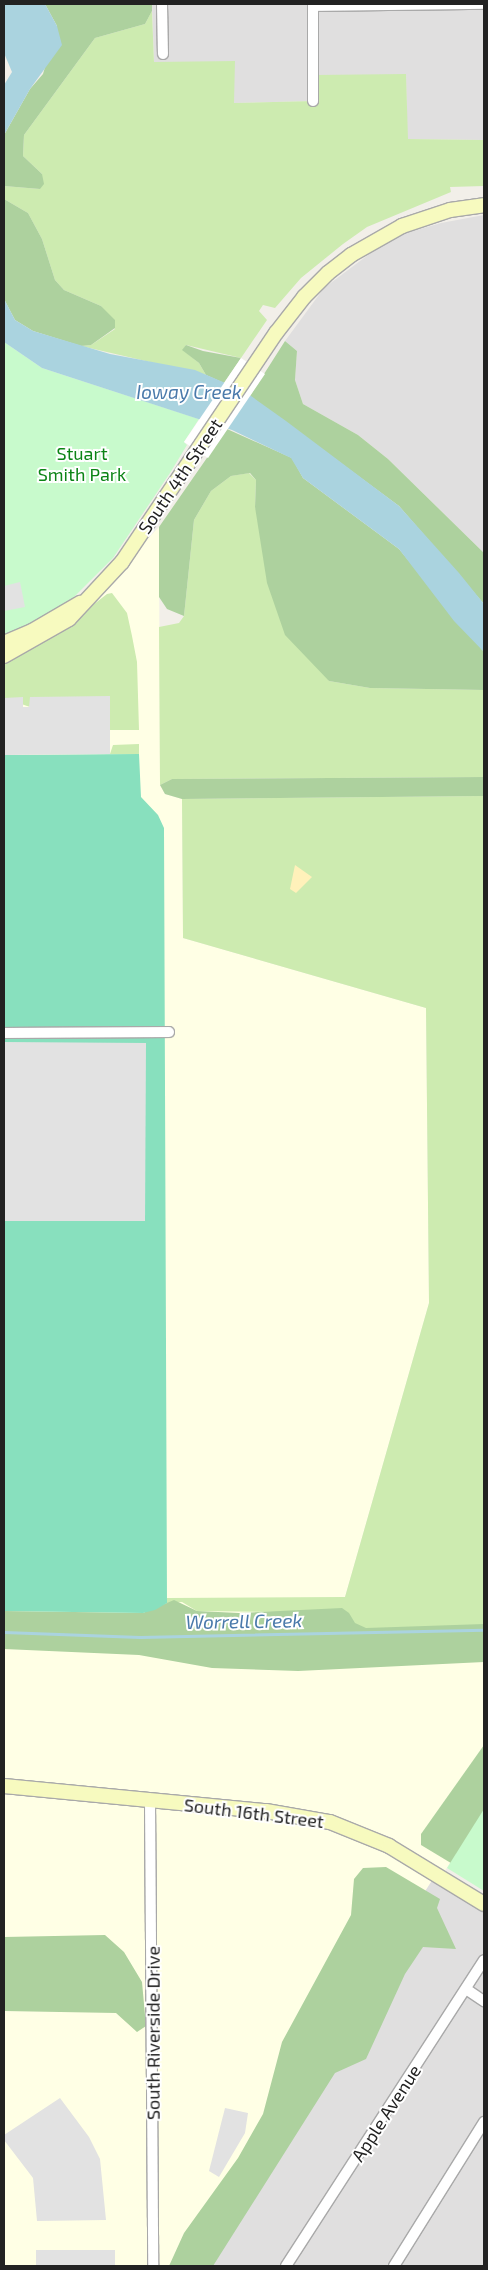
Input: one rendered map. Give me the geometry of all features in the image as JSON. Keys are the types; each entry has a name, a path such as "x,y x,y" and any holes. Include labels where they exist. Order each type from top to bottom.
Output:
{"main road":[{"name":"South 4th Street","path":"4,656 69,620 122,562 198,452 254,366 304,297 351,255 380,236 424,217 484,205"},
{"name":"South 4th Street","path":"4,643 32,631 87,599"},
{"name":"South 16th Street","path":"4,1786 266,1811 330,1822 389,1846 484,1904"}],"street":[{"path":"162,4 163,54"},
{"path":"313,101 313,5 484,4"},
{"path":"4,1033 169,1032"},
{"name":"South Riverside Drive","path":"150,1801 152,2266"},
{"name":"Apple Avenue","path":"286,2266 484,1960"},
{"path":"466,1990 484,2001"},
{"path":"394,2266 484,2122"}],"shaded area":[{"path":"152,4 484,4 484,140 407,139 406,74 313,101 234,103 154,62"},
{"path":"484,215 484,553 388,459 358,435 303,404 295,380 297,351 285,341 324,288 376,249 406,233 441,223"},
{"path":"159,527 160,785 165,794 182,799 183,938 426,1008 429,1303 345,1597 484,1634 484,1810 441,1877 436,1874 185,2266 4,2266 4,656 111,576"},
{"path":"20,582 25,607 4,611 4,586"},
{"path":"110,696 110,754 4,755 4,698 23,697 23,707 29,707 30,697"},
{"path":"4,1042 146,1043 145,1221 4,1221"},
{"path":"436,1874 484,1904 484,2266 185,2266"},
{"path":"60,2098 89,2137 100,2159 106,2220 37,2221 33,2178 4,2140 4,2135"},
{"path":"225,2108 248,2113 245,2133 219,2177 209,2171"},
{"path":"36,2250 115,2250 115,2266 36,2266"}],"green space":[{"path":"45,4 152,4 152,11 145,24 95,38 24,135 23,156 42,174 44,184 40,189 4,186 4,135 30,89 43,74 57,26"},
{"path":"152,11 154,62 235,61 234,103 313,101 314,75 406,74 408,139 484,140 484,186 450,187 451,192 367,227 301,278 275,308 263,305 259,311 267,320 241,358 186,345 183,350 199,363 206,375 81,346 91,345 115,329 101,306 64,290 55,280 42,239 28,213 4,199 4,186 40,189 42,174 23,156 24,135 95,38 145,24"},
{"path":"4,199 28,213 42,239 55,280 64,290 101,306 115,320 115,328 91,345 81,346 33,331 15,320 4,299"},
{"path":"285,341 297,351 295,380 303,404 358,435 388,459 484,553 484,604 399,506 250,396"},
{"name":"Stuart Smith Park","path":"4,342 42,368 199,419 184,442 187,445 170,473 113,558 71,600 51,615 4,639"},
{"path":"186,345 203,351 241,358 224,383 206,375 199,363 182,350"},
{"path":"227,429 292,458 303,478 399,549 484,652 484,690 370,688 329,681 285,635 267,583 255,507 256,480 250,473 231,476 211,491 194,520 184,616 167,609 159,597 159,527"},
{"path":"249,473 256,480 255,507 329,681 370,688 484,690 484,777 172,779 160,785 159,627 179,623 184,616 194,520 211,491 231,476"},
{"path":"112,593 127,613 132,636 137,662 139,730 110,730 110,697 30,697 30,707 4,698 4,662 52,637 107,594"},
{"path":"139,744 139,754 110,754 113,745"},
{"path":"139,754 141,797 158,815 164,828 167,1603 155,1610 143,1613 4,1611 4,755"},
{"path":"484,777 484,796 182,799 165,794 160,785 172,779"},
{"path":"484,796 484,1634 333,1638 284,1612 197,1611 182,1602 167,1603 167,1598 345,1597 429,1303 426,1008 183,938 182,799"},
{"path":"174,1600 197,1611 239,1613 342,1608 349,1613 355,1623 366,1628 484,1624 484,1662 298,1671 212,1668 139,1655 4,1649 4,1611 143,1613"},
{"path":"484,1745 484,1883 421,1845 421,1834"},
{"path":"484,1809 484,1891 447,1868"},
{"path":"386,1867 440,1899 437,1908 456,1949 423,1947 405,1974 366,2059 335,2073 213,2266 169,2266 184,2233 238,2158 263,2114 282,2042 351,1915 354,1879 363,1868"},
{"path":"105,1935 124,1952 142,1982 146,2026 137,2032 116,2013 4,2011 4,1937"}],"sand":[{"path":"295,865 312,877 296,893 290,889"}],"water":[{"path":"4,4 45,4 57,26 62,45 30,89 4,135 4,85 12,72 4,53"},
{"name":"Ioway Creek","path":"4,299 15,320 33,331 110,354 195,370 244,391 286,421 399,506 459,573 484,604 484,652 454,621 399,549 303,478 291,458 232,430 42,368 4,342"}],"pier":[{"path":"241,358 265,374 208,458 184,442"}],"waterway":[{"name":"Worrell Creek","path":"4,1632 140,1637 484,1630"}]}
